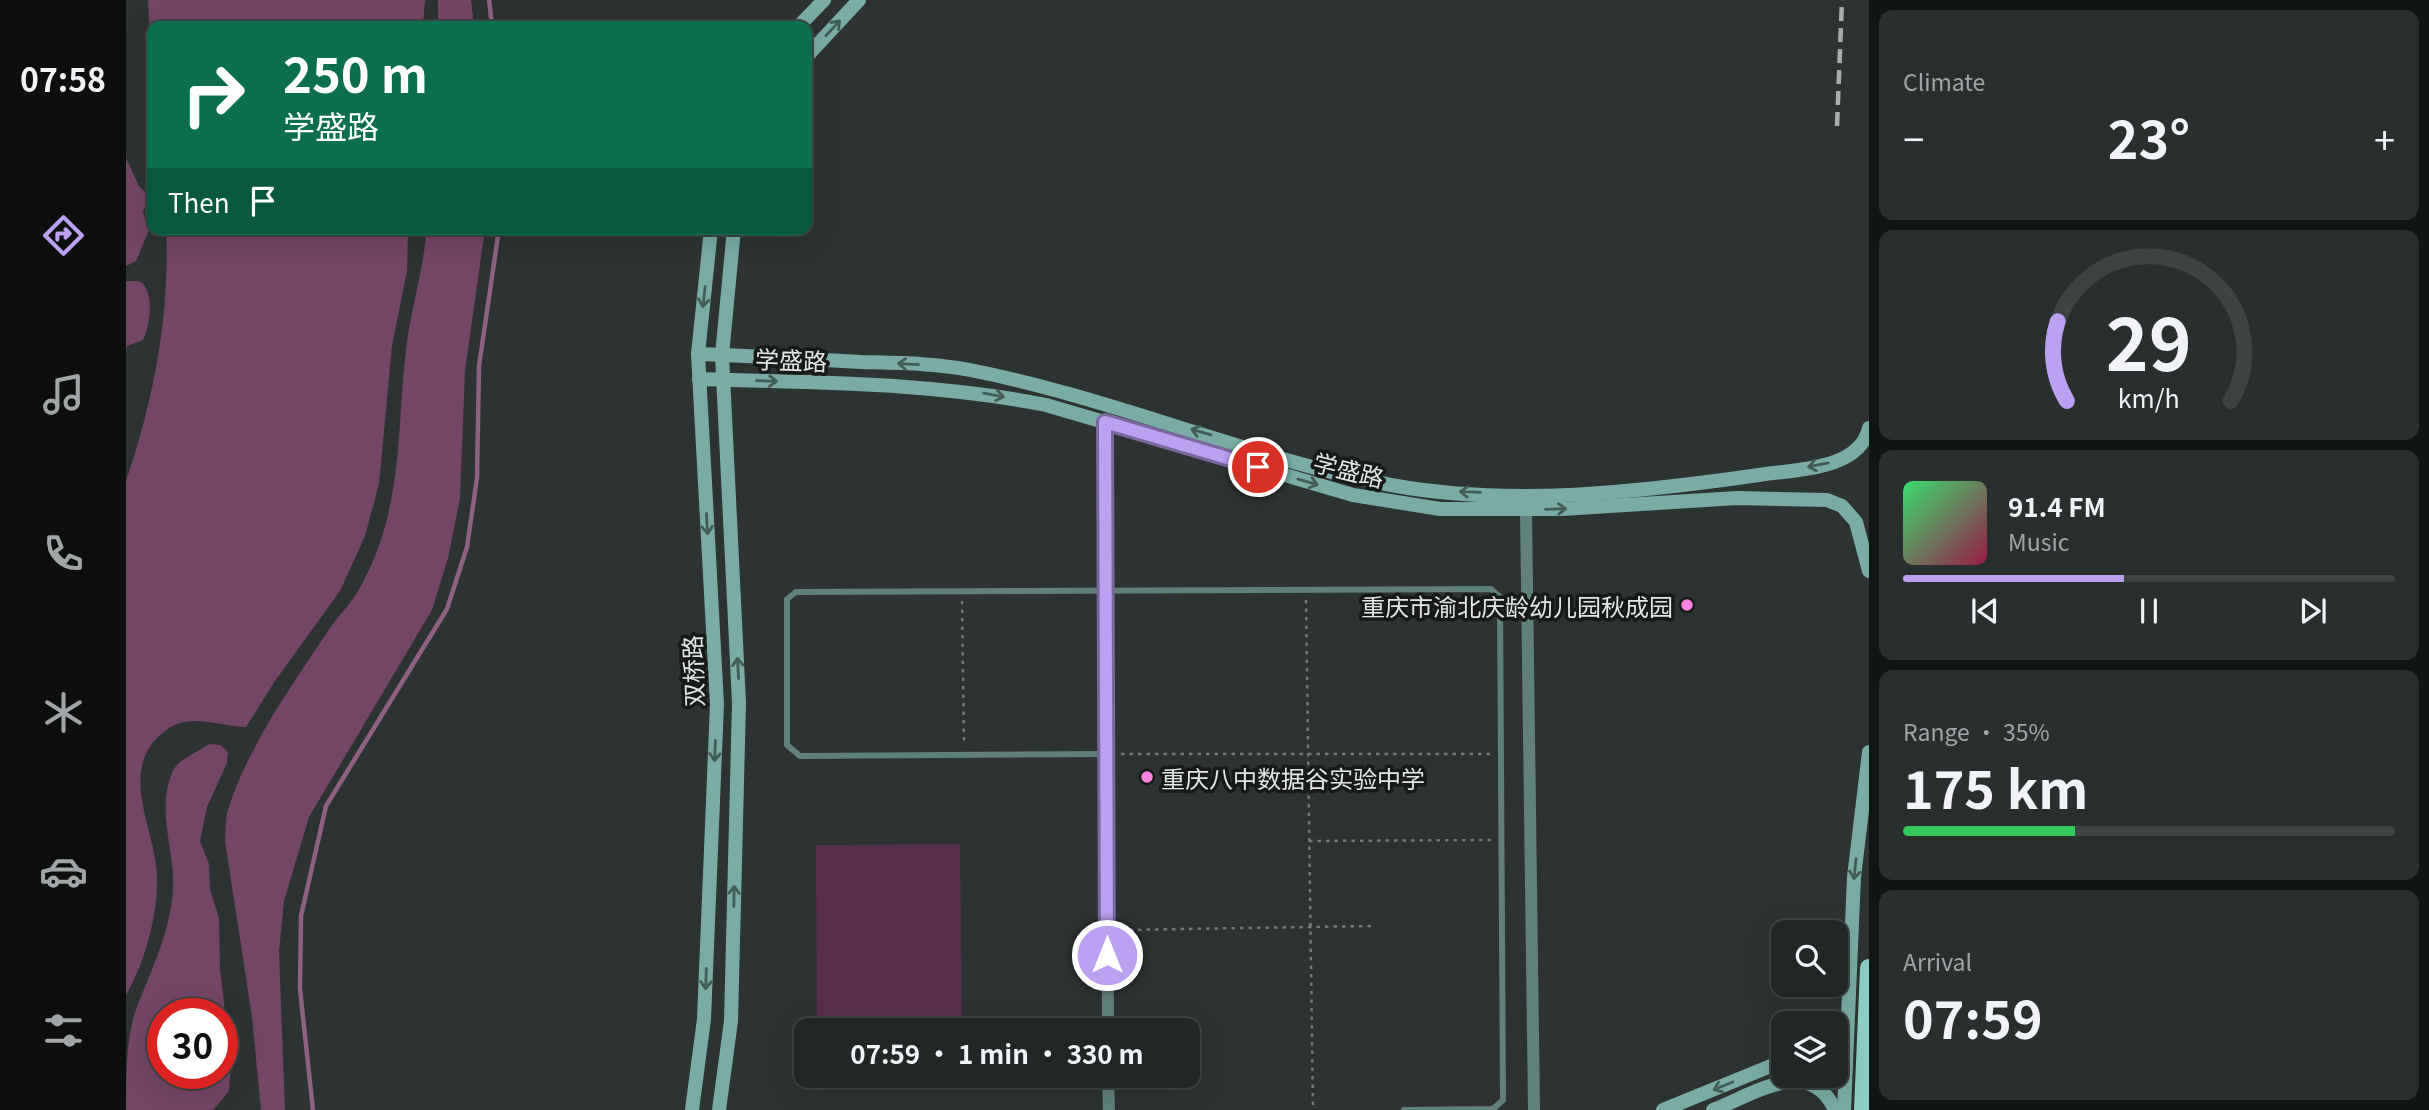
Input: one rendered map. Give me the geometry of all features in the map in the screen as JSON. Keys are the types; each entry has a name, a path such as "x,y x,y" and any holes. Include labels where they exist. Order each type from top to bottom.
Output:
{"main road":[{"path":"804,21 824,0"},
{"path":"812,51 859,0"},
{"name":"双桥路","path":"692,1110 704,1019 717,704 698,354 710,235"},
{"name":"双桥路","path":"719,1110 731,1021 739,703 722,355 733,235"},
{"name":"学盛路","path":"698,354 965,369 1054,389 1353,477 1442,491 1558,494 1676,486 1777,472 1829,463 1847,456 1862,444 1869,428"},
{"name":"学盛路","path":"699,379 953,389 1046,405 1353,495 1440,509 1526,510 1737,498 1827,500 1842,506 1856,522 1869,571"},
{"path":"1844,1110 1854,877 1869,752"},
{"path":"1863,1110 1869,968"},
{"path":"1663,1110 1771,1066"},
{"path":"1713,1110 1782,1083 1801,1080 1821,1088 1835,1110"}],"street":[{"path":"1105,422 1108,1018"},
{"path":"1526,510 1534,1110"},
{"path":"1108,1088 1109,1110"}],"lane":[{"path":"1107,754 800,756 787,745 788,599 796,592 1491,589 1500,597 1503,1100 1493,1109 1404,1110"}],"path":[{"path":"1306,590 1313,1110"},
{"path":"962,591 965,755"},
{"path":"1107,754 1501,754"},
{"path":"1309,841 1501,840"},
{"path":"1107,930 1372,926"}],"shaded area":[{"path":"148,0 425,0 423,21 149,21"},
{"path":"438,0 471,0 473,21 438,21"},
{"path":"126,158 139,186 147,194 143,213 147,235 136,261 126,266"},
{"path":"166,235 408,235 407,271 392,346 379,484 365,536 340,591 275,681 246,727 202,721 177,724 154,741 143,763 141,795 155,860 157,891 153,922 144,953 126,995 126,481 145,419 158,356 167,261"},
{"path":"426,235 484,235 465,371 460,498 448,558 432,610 309,817 284,901 279,951 285,1110 261,1110 252,1017 225,841 227,814 236,786 260,738 303,668 358,591 384,532 396,473 406,349"},
{"path":"126,281 143,284 149,296 150,311 143,340 127,346 126,353"},
{"path":"209,744 220,745 228,752 227,763 207,807 200,841 209,864 210,889 219,918 223,998 147,998 147,1089 229,1091 213,1110 126,1110 131,1026 164,937 171,905 173,874 166,817 168,788 175,768"},
{"path":"960,844 962,1018 817,1018 816,845"}],"waterway":[{"path":"489,0 491,21"},
{"path":"313,1110 300,989 301,916 326,806 447,609 467,547 477,478 479,366 498,235"}],"railway":[{"path":"1837,126 1842,0"}],"place":[{"name":"重庆市渝北庆龄幼儿园秋成园","path":"1687,605"},
{"name":"重庆八中数据谷实验中学","path":"1147,777"}],"route":[{"path":"1107,955 1105,422 1258,467"}]}
